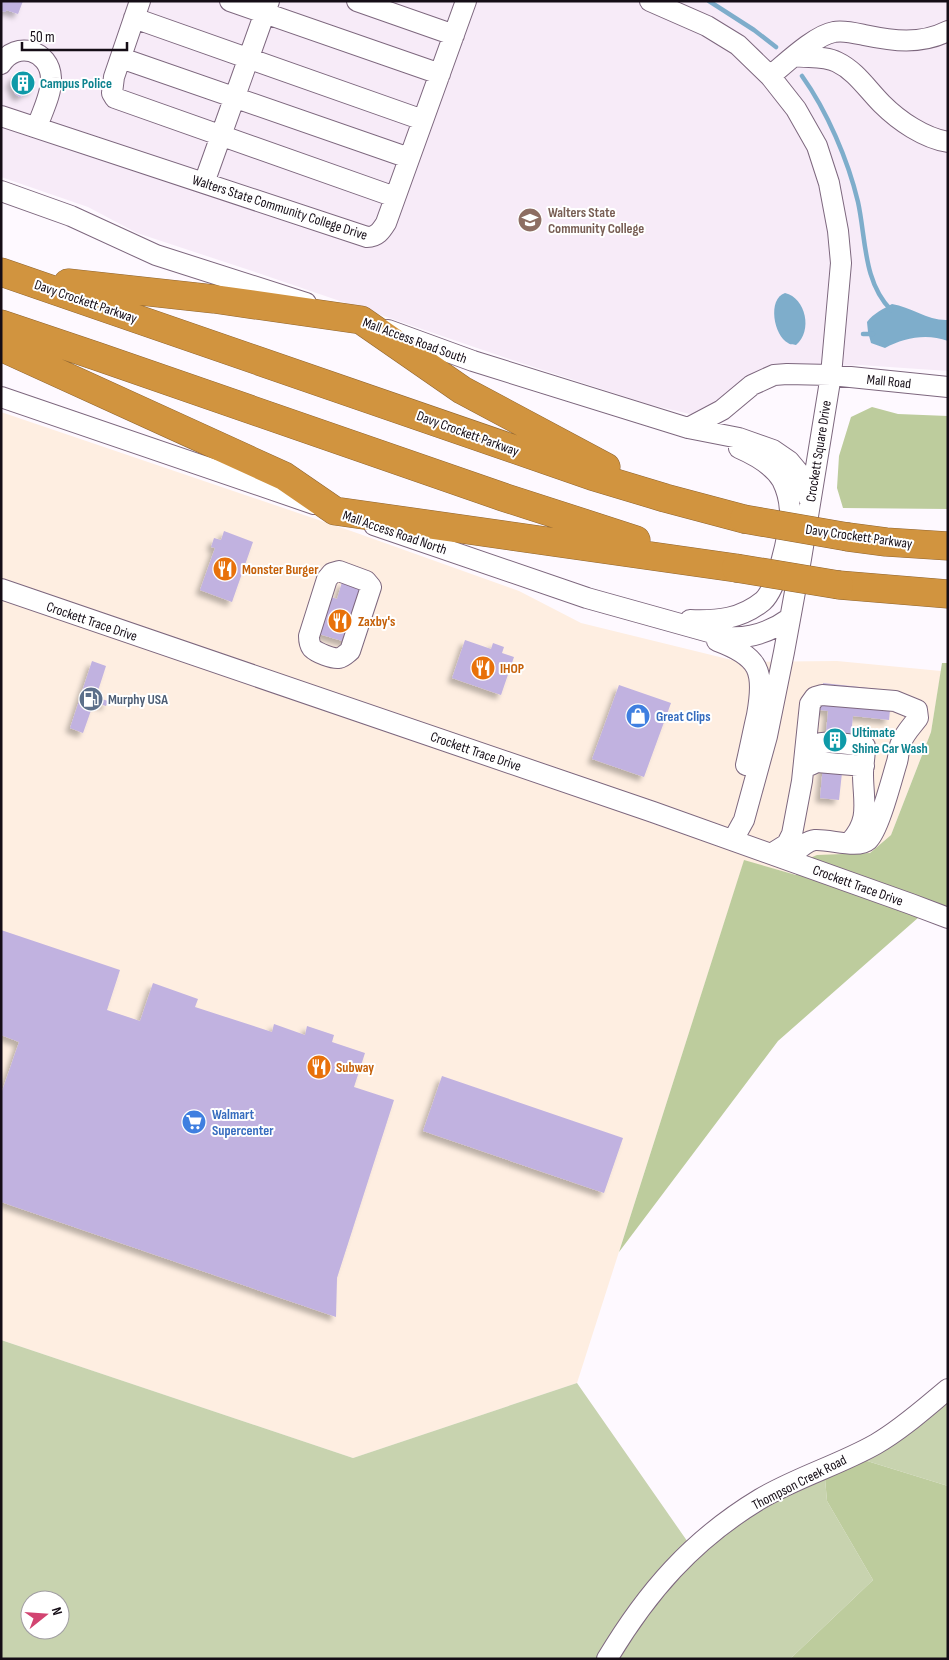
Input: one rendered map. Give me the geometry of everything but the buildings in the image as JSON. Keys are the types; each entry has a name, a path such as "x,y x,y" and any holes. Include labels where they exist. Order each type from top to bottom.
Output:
{"highway":[{"path":"10,275 214,299 361,320 462,390 665,498"},
{"name":"Davy Crockett Parkway","path":"10,275 514,450 665,498 744,519 848,537 886,542 948,546"},
{"path":"1,324 512,500 624,537 736,568"},
{"path":"1,347 284,476 336,511 736,568 839,585 948,594"}],"street":[{"path":"230,1 266,8 440,74"},
{"path":"357,1 454,35"},
{"name":"Walters State Community College Drive","path":"1,116 367,238 376,235 386,223 466,1"},
{"name":"Crockett Square Drive","path":"650,1 707,26 738,45 770,76 796,109 817,146 829,183 838,231 841,263 831,375 790,618 767,736 753,792 744,820 733,840"},
{"path":"204,183 266,8"},
{"path":"395,197 116,98 112,93 112,86 137,10 248,58 423,120"},
{"path":"770,76 818,39 833,32 851,32 906,42 948,32"},
{"path":"1,64 10,56 25,50 40,55 45,60 50,69 51,86 37,127"},
{"path":"795,56 835,60 847,67 882,104 902,121 928,136 948,142"},
{"path":"121,58 409,158"},
{"name":"Mall Access Road South","path":"1,191 71,216 156,255 361,320 473,361 688,428 739,438 772,450 789,461 800,473 810,501"},
{"path":"1,206 121,246 156,255"},
{"name":"Mall Road","path":"688,428 722,410 752,384 765,378 787,374 831,375 948,387"},
{"name":"Mall Access Road North","path":"1,397 336,511 508,572 658,619 737,638 769,630 790,618"},
{"path":"658,619 706,620 730,618 742,614 763,600 770,593 776,580 790,514 785,488 781,479 762,460 741,449 714,441 688,428"},
{"name":"Crockett Trace Drive","path":"1,590 394,722 779,856 948,918"},
{"path":"658,619 739,650 747,656 761,678 761,694 751,745 732,817 733,840"},
{"path":"822,695 895,701 917,710 918,718 905,734 900,744 878,822 868,840 856,846 814,840 799,849 779,856 792,834 805,758 810,704 815,697 822,695"},
{"path":"805,758 814,744 825,742 866,746 864,762 864,820 859,833 849,844"},
{"name":"Thompson Creek Road","path":"607,1659 637,1611 655,1588 692,1548 760,1499 875,1444 948,1389"}],"shaded area":[{"name":"Walters State Community College","path":"1,1 948,1 948,371 860,365 834,366 722,402 698,415 690,414 651,405 515,361 137,233 88,207 1,177"},
{"path":"1,412 354,532 519,591 581,623 740,662 837,661 941,671 931,732 891,835 870,853 844,854 796,875 744,861 577,1383 353,1458 1,1340"}],"green space":[{"path":"872,407 898,414 948,416 948,509 843,508 837,488 839,456 851,417"},
{"path":"942,663 948,663 948,910 919,917 778,1041 619,1252 744,860 796,875 798,863 817,855 870,853 891,835 931,732"},
{"path":"1,1340 353,1458 577,1383 692,1548 824,1467 827,1501 873,1580 790,1659 1,1659"},
{"path":"948,1389 948,1486 851,1456"},
{"path":"851,1456 948,1486 948,1659 790,1659 873,1580 827,1501 824,1467"}],"water":[{"path":"785,293 798,301 805,316 804,332 796,345 789,344 783,339 774,318 776,302"},
{"path":"892,304 933,318 948,320 948,341 923,337 907,339 885,348 871,343 867,322"}],"waterway":[{"path":"709,1 754,30 776,47"},
{"path":"802,76 828,120 849,170 861,216 870,273 882,299 891,310"},
{"path":"863,334 873,334"}],"place":[{"name":"Campus Police","path":"23,83"},
{"name":"Walters State Community College","path":"530,220"},
{"name":"Monster Burger","path":"225,569"},
{"name":"Zaxby's","path":"340,621"},
{"name":"IHOP","path":"483,668"},
{"name":"Murphy USA","path":"91,699"},
{"name":"Great Clips","path":"638,716"},
{"name":"Ultimate Shine Car Wash","path":"835,740"},
{"name":"Subway","path":"319,1067"},
{"name":"Walmart Supercenter","path":"194,1122"}]}
